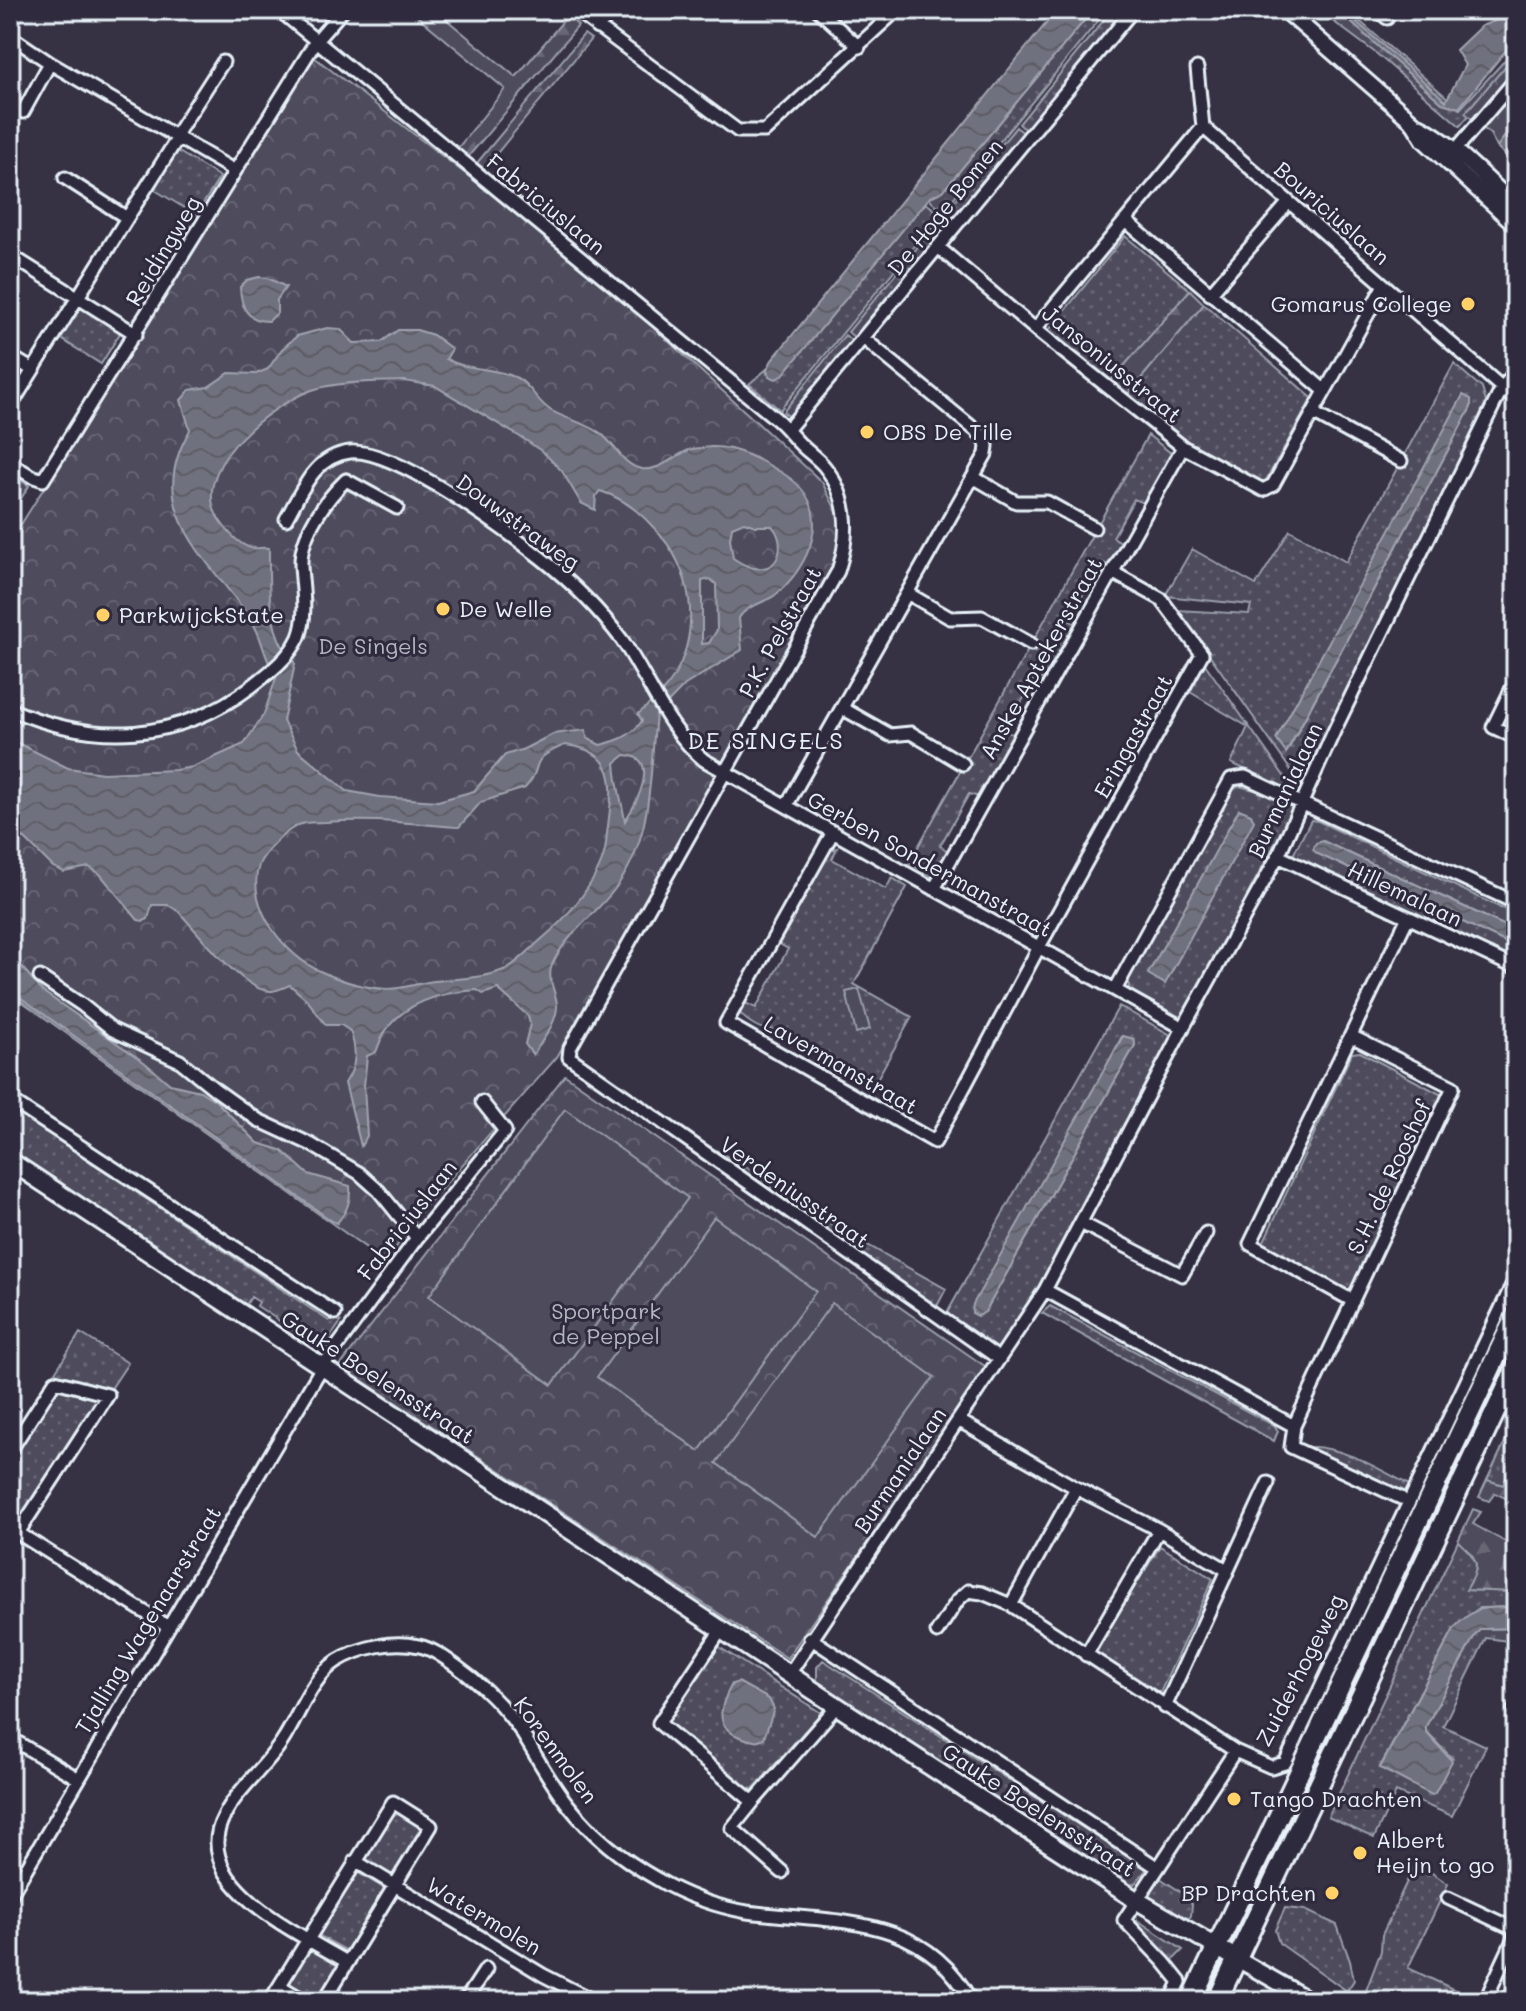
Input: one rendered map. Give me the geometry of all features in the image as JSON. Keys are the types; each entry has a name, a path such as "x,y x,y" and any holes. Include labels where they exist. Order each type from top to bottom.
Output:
{"main road":[{"name":"Gauke Boelensstraat","path":"10,1162 837,1706 1136,1900 1218,1948"},
{"name":"Zuiderhogeweg","path":"1191,2001 1516,1315"},
{"path":"1217,2001 1516,1368"},
{"path":"1218,1948 1237,1959"}],"street":[{"name":"Fabriciuslaan","path":"279,10 788,429"},
{"name":"Reidingweg","path":"10,463 43,480 316,41 343,10"},
{"path":"575,10 738,131 765,131 897,10"},
{"path":"597,28 613,10"},
{"path":"818,10 859,47"},
{"name":"De Hoge Bomen","path":"788,429 1133,10"},
{"path":"1288,11 1413,122 1424,140 1451,155 1516,207"},
{"path":"10,36 50,63 235,171"},
{"path":"10,407 223,62"},
{"path":"23,112 50,63"},
{"path":"1035,329 1203,127 1197,68"},
{"path":"1451,155 1516,79"},
{"name":"Bouriciuslaan","path":"1203,127 1516,400"},
{"path":"1451,155 1516,225"},
{"path":"65,178 127,218"},
{"path":"1210,294 1289,202"},
{"path":"1126,221 1325,391"},
{"name":"Jansoniusstraat","path":"938,247 1183,447 1263,490 1273,485 1313,413"},
{"path":"10,255 136,334"},
{"path":"1384,285 1313,413 1401,461"},
{"path":"786,806 986,454 984,437 863,338"},
{"path":"10,356 33,370"},
{"name":"Burmanialaan","path":"789,1674 810,1638 1045,1290 1278,856 1335,729 1502,388 1516,371"},
{"name":"P.K. Pelstraat","path":"725,772 838,571 846,538 844,505 837,485 823,465 788,429"},
{"name":"Anske Aptekerstraat","path":"934,889 1183,447"},
{"name":"Douwstraweg","path":"286,519 312,473 325,460 351,452 397,464 486,519 553,569 589,601 621,639 688,746 725,772"},
{"path":"973,477 1016,502 1047,502 1094,528"},
{"path":"10,709 77,730 135,734 174,727 227,705 271,671 298,639 304,591 302,552 307,536 336,490 346,480 397,508"},
{"name":"Eringastraat","path":"1039,947 1202,654 1161,599 1112,572"},
{"path":"907,593 950,618 982,617 1031,644"},
{"path":"1516,680 1493,727 1516,738"},
{"path":"842,708 890,735 911,733 963,764"},
{"name":"Gerben Sondermanstraat","path":"725,772 1183,1028"},
{"name":"Verdeniusstraat","path":"725,772 570,1048 569,1057 998,1358"},
{"path":"1115,990 1231,779 1245,777 1302,803"},
{"name":"Hillemalaan","path":"1302,803 1516,903"},
{"name":"Lavermanstraat","path":"833,832 726,1023 935,1142 1039,947"},
{"name":"Hillemalaan","path":"1278,856 1516,968"},
{"path":"1353,1301 1250,1244 1408,917"},
{"path":"40,977 113,1030 180,1061 258,1120 310,1144 359,1173 379,1191 417,1238"},
{"name":"S.H. de Rooshof","path":"1294,1426 1453,1087 1351,1036"},
{"name":"Gauke Boelensstraat","path":"10,1100 335,1313"},
{"name":"Fabriciuslaan","path":"322,1367 417,1238 505,1131 482,1102"},
{"path":"1081,1223 1182,1275 1206,1233"},
{"name":"Zuiderhogeweg","path":"1136,1900 1235,1751 1271,1767 1285,1763 1516,1277"},
{"path":"1045,1290 1294,1426 1291,1447 1401,1498"},
{"name":"Tjalling Wagenaarstraat","path":"10,1896 322,1367"},
{"path":"10,1451 55,1381 108,1395 14,1531 167,1626"},
{"path":"958,1420 1227,1570"},
{"path":"1165,1707 1268,1483"},
{"path":"1011,1605 1076,1488"},
{"path":"1086,1655 1159,1530"},
{"path":"937,1632 958,1600 968,1591 982,1593 1011,1605 1235,1751"},
{"path":"721,1630 659,1723 753,1802"},
{"name":"Gauke Boelensstraat","path":"810,1638 1158,1868"},
{"name":"Korenmolen","path":"347,1962 250,1900 228,1877 216,1841 219,1826 237,1796 273,1755 326,1670 353,1653 372,1647 407,1645 419,1646 441,1655 484,1689 518,1727 568,1805 622,1858 660,1881 717,1904 744,1911 860,1922 889,1931 918,1944 941,1962 958,1980 971,2001"},
{"path":"782,1872 732,1828 837,1706"},
{"path":"10,1738 77,1778"},
{"path":"270,2001 393,1802 431,1826 324,2001"},
{"name":"Watermolen","path":"355,1861 543,1975 594,2001"},
{"path":"1448,1898 1516,1932 1490,1990"},
{"path":"1136,1900 1124,1920 1180,1982 1171,2001"},
{"path":"1237,1959 1311,2001"},
{"path":"465,2001 486,1969"},
{"path":"280,1986 305,2001"},
{"path":"10,1998 16,2001"}],"green space":[{"path":"410,10 435,10 516,77 568,15 578,26 468,157 458,148 505,89"},
{"path":"1093,10 1107,10 943,211 930,197 943,191"},
{"path":"1112,10 1126,10 1027,131 1019,124"},
{"path":"1318,10 1347,10 1460,109 1516,48 1516,60 1460,126 1377,54"},
{"path":"584,34 591,39 484,169 477,163"},
{"path":"1516,54 1516,121 1497,147 1490,134 1465,113"},
{"name":"De Singels","path":"314,57 595,274 822,482 842,522 835,566 557,1057 418,1215 386,1262 10,993 10,542"},
{"path":"1016,127 1025,134 953,220 945,213"},
{"path":"174,149 220,177 196,215 150,187"},
{"path":"926,203 940,214 780,410 749,384 767,369 767,373"},
{"path":"943,216 951,223 856,339 848,332"},
{"path":"1125,236 1190,290 1111,381 1049,330"},
{"path":"1190,290 1204,304 1127,395 1111,381"},
{"path":"79,303 122,330 101,364 58,337"},
{"path":"1204,304 1312,398 1265,482 1261,484 1191,445 1127,395"},
{"path":"845,335 853,342 790,417 783,412"},
{"path":"1454,364 1482,388 1486,402 1304,789 1178,610 1249,614 1251,605 1165,596 1192,549 1256,585 1290,530 1346,562","holes":["1471,400 1471,407 1287,752"]},
{"path":"1148,435 1172,454 1143,503 1134,499 1113,537 1121,542 1108,565 1101,562 1069,620 1075,624 1043,680 1035,677 1006,731 1013,735 979,797 969,794 940,846 948,851 932,877 909,863"},
{"path":"10,473 29,486 10,516"},
{"path":"1205,664 1296,793 1231,763 1248,727 1190,692"},
{"path":"1239,786 1266,793 1294,808 1180,1017 1129,990 1129,977 1233,789"},
{"path":"1311,820 1516,915 1516,931 1323,841 1316,843 1318,854 1516,947 1516,966 1291,859"},
{"path":"837,848 832,859 886,889 892,878 907,887 854,984 912,1017 873,1086 771,1029 754,1025 740,1013 743,1002 756,1008 788,949 776,942 831,850"},
{"path":"859,989 870,1029 856,1033 846,992"},
{"path":"1119,1006 1169,1034 1171,1039 1039,1286 997,1349 946,1315","holes":["1122,1036 1134,1039 1135,1045 985,1312"]},
{"path":"1360,1052 1442,1095 1352,1288 1345,1290 1263,1243 1352,1053"},
{"name":"Sportpark de Peppel","path":"565,1075 989,1369 787,1658 340,1366"},
{"path":"10,1108 329,1321 333,1317 341,1322 325,1344 317,1340 314,1344 257,1306 259,1302 251,1297 246,1305 10,1151"},
{"path":"565,1109 688,1198 552,1385 429,1296"},
{"path":"688,1134 772,1182 770,1194"},
{"path":"784,1198 946,1289 935,1310 783,1203"},
{"path":"714,1217 816,1291 699,1451 597,1377"},
{"path":"832,1303 934,1377 818,1537 716,1463"},
{"path":"1050,1306 1275,1426 1278,1431 1274,1441 1042,1313"},
{"path":"80,1333 128,1363 17,1530 10,1525 10,1443"},
{"path":"1516,1419 1516,1459 1503,1485 1487,1480"},
{"path":"1309,1447 1349,1455 1413,1487 1407,1500 1302,1450"},
{"path":"1516,1459 1516,1503 1495,1493 1489,1501 1479,1497 1487,1480 1503,1485"},
{"path":"1473,1509 1481,1512 1473,1524 1516,1548 1516,1592 1466,1590 1476,1564 1471,1553 1458,1541"},
{"path":"1458,1541 1471,1553 1476,1564 1467,1590 1516,1592 1516,1607 1479,1608 1455,1627 1380,1767 1452,1758 1426,1732 1426,1726 1475,1635 1480,1629 1516,1628 1516,1642 1486,1638 1443,1726 1486,1746 1452,1816 1396,1792 1374,1838 1328,1817"},
{"path":"1160,1546 1213,1579 1159,1695 1094,1653"},
{"path":"716,1645 821,1713 753,1789 742,1787 670,1727 668,1721"},
{"path":"823,1660 1147,1869 1130,1889 817,1687 817,1667"},
{"path":"398,1812 422,1828 394,1879 364,1860 390,1818"},
{"path":"1416,1862 1448,1884 1408,1968 1455,1990 1450,2001 1362,2001 1381,1951 1382,1935"},
{"path":"355,1871 387,1890 349,1952 316,1934"},
{"path":"1160,1878 1184,1894 1192,1904 1191,1916 1185,1921 1148,1899"},
{"path":"1285,1908 1305,1910 1337,1925 1354,1980 1347,1991 1279,1943 1275,1930"},
{"path":"1137,1920 1183,1950 1173,1960 1168,1959 1135,1925"},
{"path":"308,1947 340,1966 318,2001 275,2001"}],"water":[{"path":"1057,10 1093,10 943,191 930,197 782,376 776,379 769,376 767,369 772,360"},
{"path":"1337,10 1343,10 1446,101 1465,65 1456,50 1481,26 1502,18 1516,27 1516,38 1459,108 1442,103"},
{"path":"1516,121 1516,166 1497,147"},
{"path":"259,277 286,287 277,300 277,313 269,321 250,316 242,301 240,287 247,280"},
{"path":"327,328 340,329 354,343 381,342 398,330 417,330 433,335 452,349 446,359 517,378 547,408 603,435 635,467 655,468 692,449 730,449 758,459 799,486 809,500 813,516 809,548 792,579 774,596 747,609 739,618 742,650 685,685 656,715 647,806 636,850 614,890 572,935 552,965 550,976 557,1001 556,1012 533,1055 525,1044 530,1024 528,1016 498,989 483,994 477,990 452,993 416,1004 396,1019 384,1034 376,1052 367,1056 364,1086 367,1136 361,1146 345,1083 355,1058 350,1031 341,1025 326,1025 307,1000 290,985 272,991 248,982 178,911 168,905 152,905 148,919 138,920 100,874 89,867 64,872 53,867 10,824 10,739 68,768 103,773 175,770 193,767 244,744 264,714 277,675 251,620 187,532 177,510 173,485 177,459 190,430 181,400 190,390 208,387 229,373 256,374 268,369 282,349 297,336","holes":["404,381 435,386 544,453 562,471 581,503 595,510 596,496 600,491 615,497 643,517 668,545 685,581 689,600 688,640 673,678 638,714 642,721 629,734 600,745 587,738 586,730 553,734 505,755 474,791 438,801 347,791 298,750 283,721 295,664 278,638 274,625 269,548 247,547 229,532 213,505 213,485 221,464 253,426 294,398 312,390 357,382","744,522 755,526 772,526 780,544 775,562 755,568 733,558 732,527","710,579 716,584 717,630 709,643 702,644 702,581","565,745 585,749 606,767 611,794 606,843 598,869 583,895 553,929 506,969 480,976 392,989 354,984 322,972 295,955 263,913 256,881 259,865 269,849 298,825 359,821 459,827 481,802 525,788 544,755","625,755 636,758 644,772 640,793 625,821 615,763"]},
{"path":"1463,395 1471,399 1471,407 1286,753 1276,739"},
{"path":"1239,809 1251,814 1254,821 1165,984 1148,974"},
{"path":"1323,841 1516,931 1516,947 1318,854 1313,850 1316,843"},
{"path":"10,958 18,962 42,991 144,1062 170,1084 200,1091 216,1101 258,1143 281,1150 308,1174 350,1186 348,1206 337,1223 10,990"},
{"path":"1123,1036 1134,1039 1135,1045 985,1312 978,1316 972,1313 973,1304"},
{"path":"1516,1607 1516,1628 1481,1629 1475,1635 1426,1726 1426,1732 1452,1761 1435,1793 1432,1795 1380,1768 1455,1627 1476,1611"},
{"path":"738,1682 769,1699 774,1709 761,1740 740,1737 725,1727 722,1721 725,1699 732,1684"}],"place":[{"name":"Gomarus College","path":"1468,304"},
{"name":"OBS De Tille","path":"867,432"},
{"name":"De Welle","path":"443,609"},
{"name":"ParkwijckState","path":"103,615"},
{"name":"Tango Drachten","path":"1234,1799"},
{"name":"Albert Heijn to go","path":"1360,1853"},
{"name":"BP Drachten","path":"1332,1893"}],"district":[{"name":"DE SINGELS","path":"766,741"}]}
